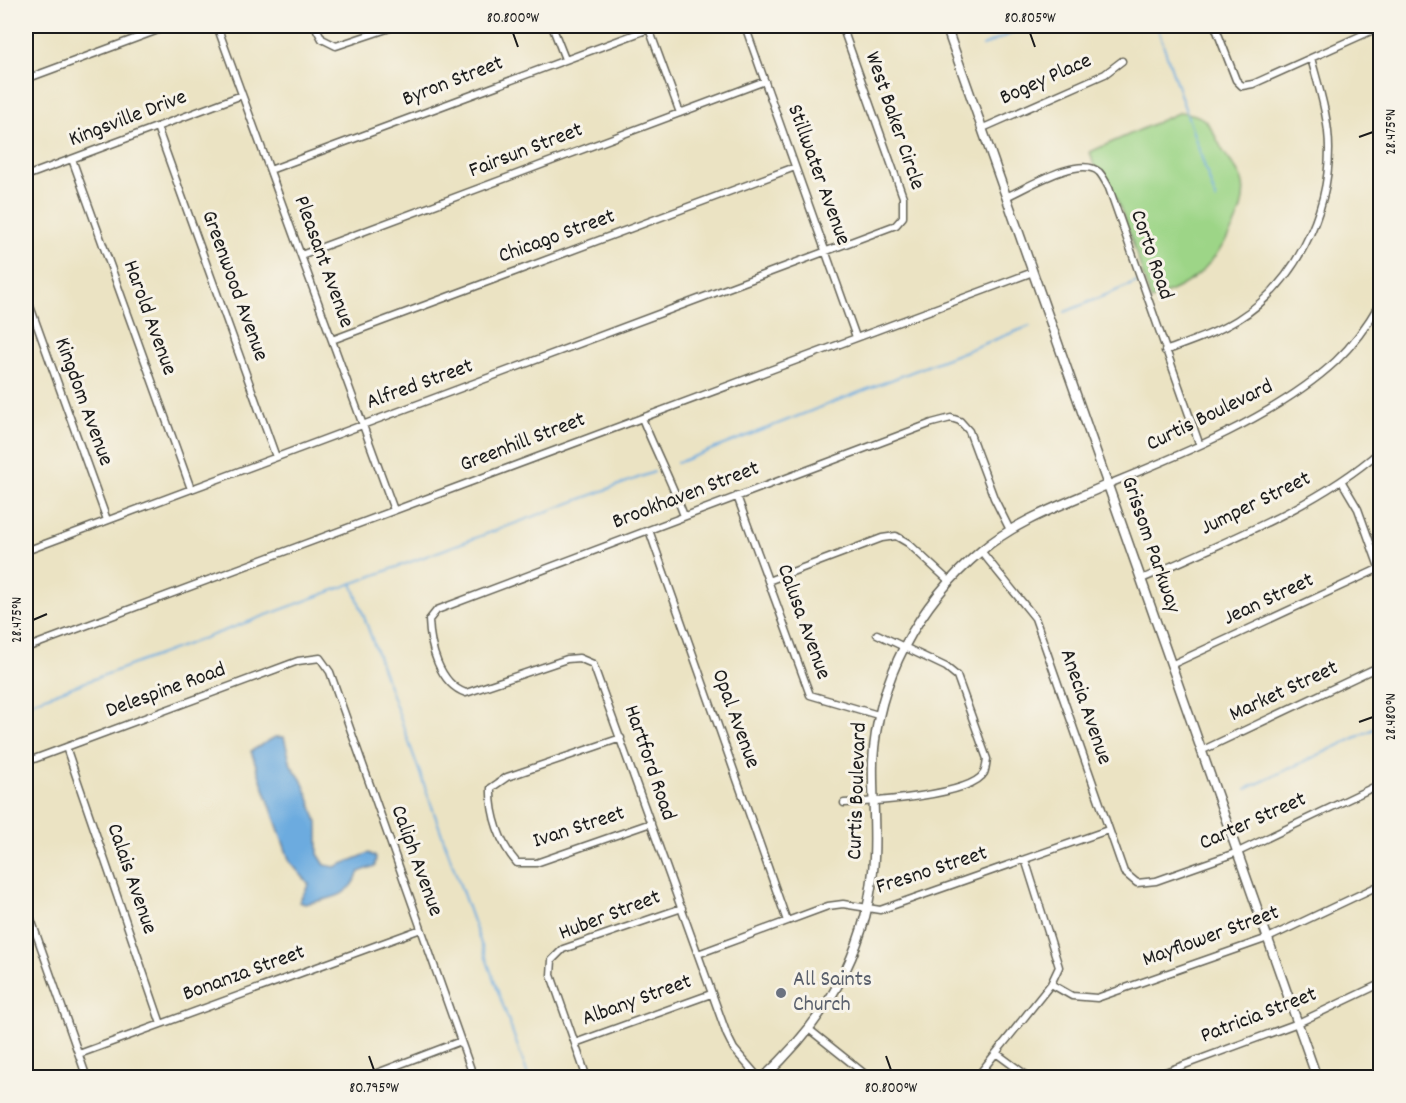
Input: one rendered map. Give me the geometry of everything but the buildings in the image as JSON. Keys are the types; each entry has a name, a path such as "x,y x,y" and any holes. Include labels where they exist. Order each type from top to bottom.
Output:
{"main road":[{"name":"Grissom Parkway","path":"946,26 1008,196 1317,1077"},
{"name":"Curtis Boulevard","path":"761,1077 810,1030 839,987 856,947 873,871 872,802 878,715 903,647 922,614 949,582 981,551 1010,530 1052,507 1109,484"}],"street":[{"path":"26,79 169,26"},
{"name":"Pleasant Avenue","path":"217,26 394,510"},
{"path":"315,26 322,39 336,46 396,26"},
{"path":"552,26 565,59"},
{"name":"Stillwater Avenue","path":"745,26 856,338"},
{"name":"West Baker Circle","path":"827,253 896,225 903,217 904,207 842,26"},
{"path":"1215,26 1236,80 1242,86 1253,84 1380,27"},
{"path":"649,27 680,113"},
{"name":"Byron Street","path":"270,170 649,27"},
{"path":"1165,351 1211,334 1238,319 1265,297 1285,274 1314,228 1324,194 1329,149 1326,123 1311,58"},
{"name":"Bogey Place","path":"983,128 1105,74 1122,61"},
{"name":"Fairsun Street","path":"301,255 765,81"},
{"name":"Kingsville Drive","path":"26,176 242,95"},
{"name":"Greenwood Avenue","path":"157,127 276,457"},
{"name":"Harold Avenue","path":"72,159 191,489"},
{"name":"Corto Road","path":"1008,196 1072,167 1086,166 1099,172 1109,188 1199,443"},
{"name":"Chicago Street","path":"332,340 795,167"},
{"name":"Alfred Street","path":"26,551 827,253"},
{"name":"Greenhill Street","path":"26,648 1033,272"},
{"name":"Kingdom Avenue","path":"26,295 107,520"},
{"name":"Curtis Boulevard","path":"1109,484 1260,415 1301,390 1337,360 1364,330 1380,303"},
{"path":"642,418 654,449 669,475 684,516"},
{"name":"Brookhaven Street","path":"429,620 437,610 932,423 951,418 960,421 969,431 994,498 1010,530"},
{"name":"Jumper Street","path":"1142,579 1262,523 1342,482 1380,451"},
{"path":"1342,482 1358,509 1380,569"},
{"name":"Calusa Avenue","path":"737,496 810,695 878,715"},
{"name":"Opal Avenue","path":"649,530 788,921"},
{"path":"768,581 882,538 896,536 908,543 949,582"},
{"name":"Anecia Avenue","path":"981,551 1035,618 1124,872 1137,883"},
{"name":"Jean Street","path":"1173,664 1380,569"},
{"name":"Hartford Road","path":"429,620 429,635 447,682 466,693 567,659 579,658 593,664 711,994 734,1049 761,1077"},
{"path":"844,803 927,796 975,781 984,773 987,759 957,676 946,668 877,634"},
{"name":"Delespine Road","path":"26,762 298,661 320,658"},
{"name":"Caliph Avenue","path":"320,658 330,672 474,1077"},
{"name":"Market Street","path":"1203,750 1380,666"},
{"name":"Ivan Street","path":"621,738 507,777 491,788 490,806 498,829 507,851 517,863 536,863 651,823"},
{"name":"Calais Avenue","path":"66,747 161,1023"},
{"name":"Carter Street","path":"1137,883 1156,881 1238,852 1380,784"},
{"name":"Fresno Street","path":"698,954 828,906 843,904 880,910 1108,830"},
{"path":"976,1077 1052,984 1059,967 1057,953 1025,859"},
{"name":"Mayflower Street","path":"1052,984 1072,996 1097,998 1268,938 1380,885"},
{"path":"26,905 87,1077"},
{"name":"Huber Street","path":"575,1043 551,975 552,960 563,950 682,908"},
{"name":"Bonanza Street","path":"79,1054 421,929"},
{"name":"Patricia Street","path":"1149,1077 1298,1023 1380,984"},
{"name":"Albany Street","path":"575,1043 711,994"},
{"path":"810,1030 870,1077"},
{"path":"364,1077 377,1075 461,1041"},
{"path":"575,1043 587,1077"},
{"path":"996,1053 1030,1077"}],"green space":[{"path":"1180,112 1203,119 1211,128 1240,175 1243,184 1242,206 1232,230 1203,270 1179,287 1151,300 1119,206 1111,188 1094,166 1090,152"}],"water":[{"path":"275,737 284,737 291,765 308,795 318,825 318,854 325,865 335,867 369,853 376,857 375,866 359,872 349,888 338,896 305,904 299,902 309,884 290,862 251,751"}],"waterway":[{"path":"983,46 1028,26"},
{"path":"1157,26 1216,200"},
{"path":"1065,312 1137,282"},
{"path":"677,463 1030,326"},
{"path":"26,704 654,472"},
{"path":"352,583 529,1078"},
{"path":"1246,789 1380,726"}],"place":[{"name":"All Saints Church","path":"781,993"}]}
